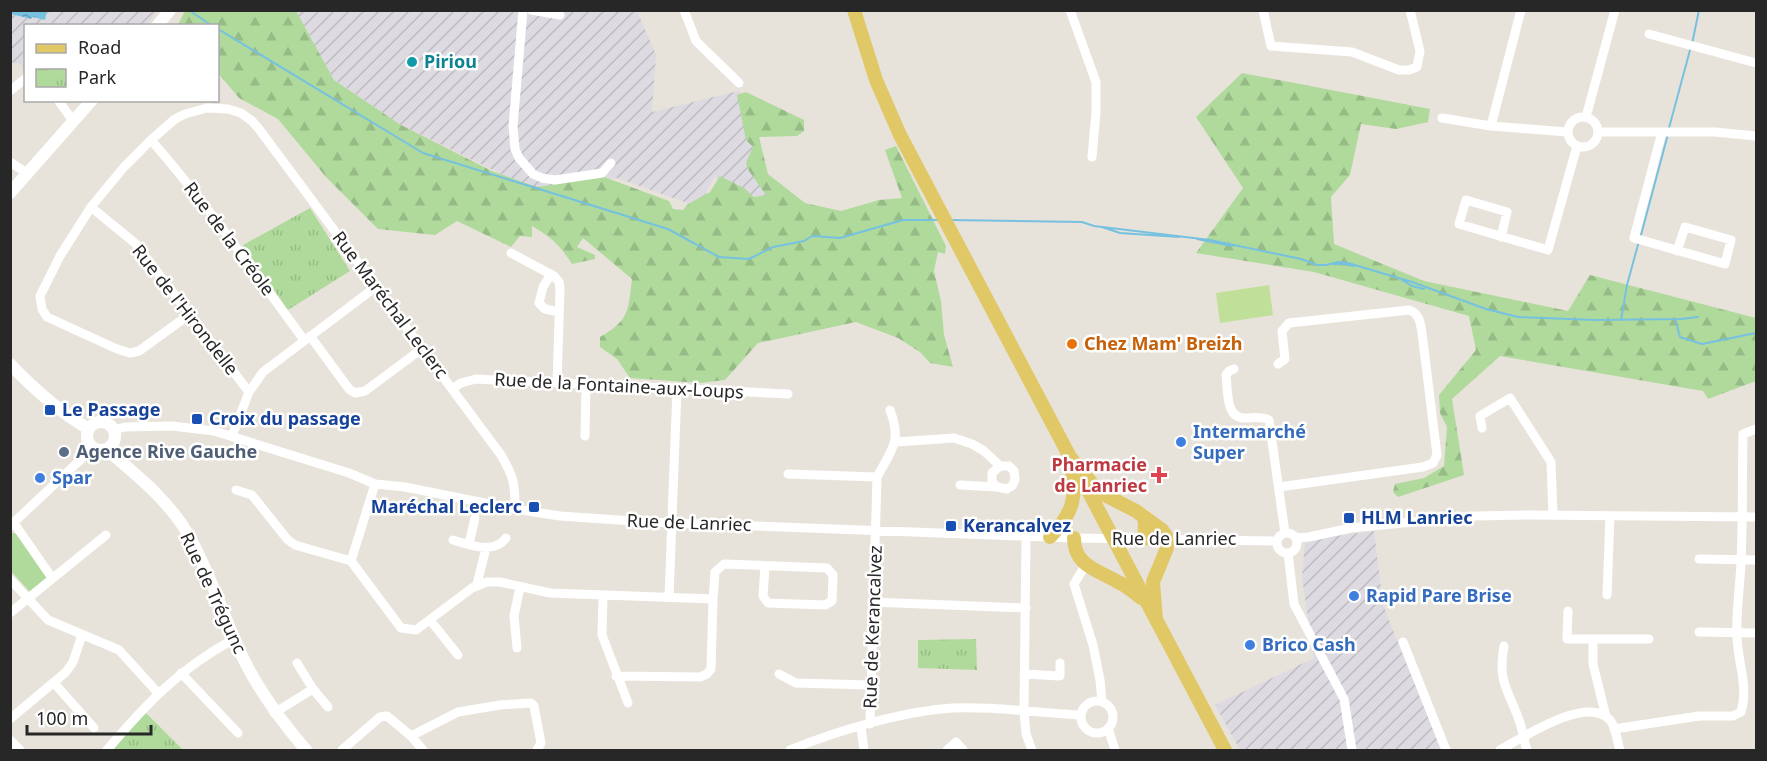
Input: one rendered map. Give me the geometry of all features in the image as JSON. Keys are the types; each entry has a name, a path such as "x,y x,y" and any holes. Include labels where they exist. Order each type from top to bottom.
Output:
{"main road":[{"path":"159,24 170,10"},
{"path":"854,10 876,80 900,135 1225,750"},
{"path":"10,193 90,102"},
{"path":"10,364 70,418 89,429"},
{"path":"103,422 113,430 114,439 106,449 93,447 87,437 89,429 95,423 103,422"},
{"name":"Rue de Trégunc","path":"106,449 161,498 185,530 196,549 234,639 258,687 274,713 306,750"},
{"path":"1070,457 1099,492 1144,517 1162,530 1167,540 1167,548 1153,582 1156,620"},
{"path":"1050,537 1069,515 1071,507 1075,487 1070,457"},
{"path":"1144,517 1144,539"},
{"path":"1074,538 1074,545 1085,566 1122,584 1146,601"}],"street":[{"path":"523,10 513,126 515,149 519,158 533,174 555,180 602,173 611,163"},
{"path":"531,10 561,15"},
{"path":"684,10 696,40 739,83"},
{"path":"1070,10 1096,82 1092,157"},
{"path":"1263,10 1271,46 1352,52 1399,70 1409,70 1417,67 1420,51 1410,10"},
{"path":"1491,126 1521,10"},
{"path":"1586,117 1615,10"},
{"path":"1649,34 1756,63"},
{"path":"10,91 24,80"},
{"path":"60,102 74,121"},
{"name":"Rue Maréchal Leclerc","path":"151,140 176,119 195,110 220,108 241,113 259,129 501,455 512,474 515,486 515,509"},
{"path":"1577,117 1586,117 1596,124 1598,132 1593,143 1585,147 1577,146 1572,142 1567,132 1577,117"},
{"path":"1442,118 1491,126 1567,132"},
{"path":"1598,132 1715,132 1756,136"},
{"path":"1662,132 1634,238 1677,251 1725,264 1731,240 1685,228 1677,251"},
{"path":"151,140 124,166 91,207 60,256 40,296 42,309 47,317 123,352 139,351 190,314"},
{"name":"Rue de la Créole","path":"151,140 349,389 355,393 365,391 423,348"},
{"path":"1501,237 1507,212 1466,200 1459,224 1501,237 1548,250 1577,146"},
{"path":"10,162 27,173"},
{"name":"Rue de l'Hirondelle","path":"91,207 136,244 249,392"},
{"path":"511,253 551,274 559,282 557,383"},
{"path":"551,274 543,287 539,303 545,309 559,312"},
{"path":"232,436 249,392 271,364 377,286"},
{"path":"1278,364 1285,359 1282,331 1289,323 1408,309 1419,316 1437,455 1433,463 1423,467 1279,487"},
{"path":"1234,369 1226,375 1229,406 1233,414 1242,418 1259,417 1269,420 1285,533"},
{"name":"Rue de la Fontaine-aux-Loups","path":"452,388 476,379 788,394"},
{"path":"585,436 586,384"},
{"path":"669,597 677,389"},
{"path":"1482,428 1480,416 1510,398 1551,462 1552,515"},
{"path":"788,474 878,477 896,442 896,429 890,410"},
{"name":"Rue de Lanriec","path":"113,430 130,427 172,426 214,431 349,473 375,484 405,487 515,509 592,519 1074,538 1277,541"},
{"path":"1614,729 1699,716 1733,716 1741,712 1743,674 1737,656 1737,633 1742,560 1743,434 1756,429"},
{"path":"896,442 954,438 972,444 984,451 1000,466 1011,468 1015,473 1015,480 1007,489 960,485"},
{"path":"52,578 12,525 93,447"},
{"path":"997,487 991,477 994,470 1000,466"},
{"name":"Rue de Kerancalvez","path":"864,750 871,686 872,602 878,477"},
{"path":"351,561 375,484"},
{"path":"236,490 252,495 287,539 295,545 351,561 401,628 416,630 477,584 487,582 500,582 550,593 713,599"},
{"path":"1296,538 1351,528 1443,518 1552,515 1756,517"},
{"path":"1606,595 1610,516"},
{"path":"469,544 475,518"},
{"path":"1280,534 1293,534 1296,538 1296,547 1288,553 1279,549 1277,541 1280,534"},
{"path":"10,613 106,535"},
{"path":"1026,536 1024,711 1026,734 1032,750"},
{"path":"453,540 486,548 504,541"},
{"path":"477,584 486,548"},
{"path":"1288,553 1294,604 1344,699 1352,750"},
{"path":"1699,559 1756,560"},
{"path":"616,676 700,676 707,674 711,669 715,572 724,564 827,568 833,575 832,601 825,605 768,603 763,596 765,566"},
{"path":"1085,566 1074,584 1093,645 1102,702"},
{"path":"10,579 48,620 118,650 158,693"},
{"path":"518,648 514,616 520,587"},
{"path":"603,595 602,635 628,703"},
{"path":"872,602 1026,608"},
{"path":"1568,611 1567,639 1649,639"},
{"path":"430,620 458,655"},
{"path":"1699,632 1756,633"},
{"path":"10,719 66,672 73,662 82,635"},
{"path":"107,750 158,693 181,674 234,639"},
{"path":"1593,639 1593,664 1606,717 1614,729 1620,750"},
{"path":"1403,642 1446,750"},
{"path":"1504,646 1502,675 1527,750"},
{"path":"297,663 328,707"},
{"path":"1024,674 1060,676 1060,663"},
{"path":"181,674 238,733"},
{"path":"779,674 796,683 871,686"},
{"path":"54,683 94,729"},
{"path":"274,713 313,688"},
{"path":"1096,701 1102,702 1109,706 1113,714 1113,722 1108,729 1102,732 1090,732 1083,725 1081,715 1088,704 1096,701"},
{"path":"411,736 458,712 500,705 531,703 534,706 541,743 537,750"},
{"path":"790,750 865,725 916,712 954,708 1081,715"},
{"path":"1500,750 1563,716 1576,712 1606,717"},
{"path":"342,750 380,717 387,717 411,736 423,750"},
{"path":"1108,729 1115,750"},
{"path":"10,740 20,750"},
{"path":"946,750 956,742 963,750"}],"shaded area":[{"path":"47,11 157,11 148,24 24,24 24,68 17,62 16,64 11,62 10,14 45,20"},
{"path":"296,11 637,11 656,55 652,112 738,91 754,99 766,183 773,206 714,177 699,207 617,178 540,193 401,125 334,80"},
{"path":"1374,531 1383,605 1441,750 1240,750 1215,705 1314,658 1302,578 1305,540"}],"green space":[{"path":"185,11 296,11 334,80 401,125 492,171 537,187 604,177 669,201 673,209 683,210 688,204 710,192 720,176 744,188 754,197 766,195 746,163 753,147 746,140 737,95 746,92 804,120 804,131 797,136 759,137 768,174 805,203 841,211 879,200 902,198 885,150 896,146 946,246 945,254 938,252 934,271 941,301 944,335 953,367 930,363 920,352 898,338 856,322 758,343 725,380 700,383 630,378 617,359 600,347 600,337 622,320 628,307 632,279 583,238 577,247 595,255 595,259 572,264 555,242 532,226 532,237 520,236 511,247 457,221 435,235 378,229 326,177 278,119 239,98 219,74 219,24 178,24"},
{"path":"1242,73 1430,109 1428,122 1396,129 1361,124 1350,175 1331,197 1334,244 1424,281 1568,311 1590,275 1756,318 1756,381 1708,399 1703,391 1500,356 1452,399 1464,475 1398,497 1393,492 1395,484 1424,478 1444,466 1447,427 1440,413 1439,395 1476,350 1469,316 1314,272 1196,253 1243,188 1196,117"},
{"path":"310,208 350,271 288,310 243,245"},
{"path":"1269,285 1273,315 1220,323 1216,293"},
{"path":"14,533 20,537 47,576 46,580 30,592 11,571 11,534"},
{"path":"976,639 977,670 918,668 918,640"},
{"path":"145,712 183,750 113,750"}],"water":[{"path":"10,11 47,11 45,20 11,14"}],"waterway":[{"path":"189,10 209,24"},
{"path":"1692,44 1699,10"},
{"path":"219,30 423,153 668,229 719,257 749,259 773,247 804,241 812,236 840,238 903,220 938,220"},
{"path":"1669,128 1690,50"},
{"path":"1641,235 1668,134"},
{"path":"950,220 1082,222 1094,226 1210,240 1301,259 1317,265 1348,263 1412,282 1486,309 1518,317 1595,320 1698,317"},
{"path":"1102,227 1120,233 1179,237"},
{"path":"1197,239 1232,246"},
{"path":"1621,320 1627,285 1639,241"},
{"path":"1333,264 1354,266"},
{"path":"1402,280 1424,289"},
{"path":"1675,319 1680,337 1702,344 1756,333"}],"place":[{"name":"Piriou","path":"412,62"},
{"name":"Chez Mam' Breizh","path":"1072,344"},
{"name":"Le Passage","path":"50,410"},
{"name":"Croix du passage","path":"197,419"},
{"name":"Intermarché Super","path":"1181,442"},
{"name":"Agence Rive Gauche","path":"64,452"},
{"name":"Pharmacie de Lanriec","path":"1159,475"},
{"name":"Spar","path":"40,478"},
{"name":"Maréchal Leclerc","path":"534,507"},
{"name":"HLM Lanriec","path":"1349,518"},
{"name":"Kerancalvez","path":"951,526"},
{"name":"Rapid Pare Brise","path":"1354,596"},
{"name":"Brico Cash","path":"1250,645"}]}
